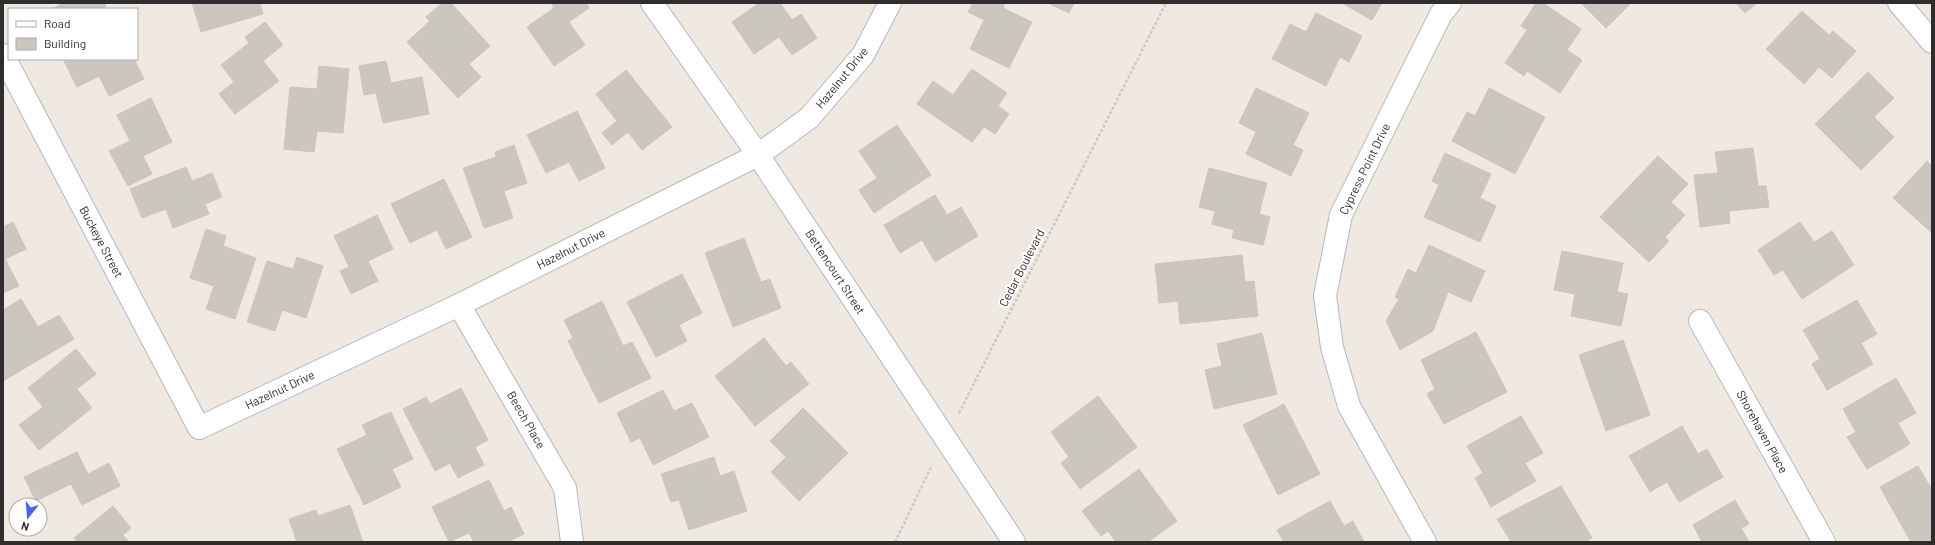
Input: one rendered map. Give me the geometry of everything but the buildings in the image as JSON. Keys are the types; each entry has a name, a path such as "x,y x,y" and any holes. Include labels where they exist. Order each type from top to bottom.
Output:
{"street":[{"name":"Bettencourt Street","path":"652,3 758,155 1014,542"},
{"name":"Hazelnut Drive","path":"199,428 459,305 758,155 809,118 863,55 890,3"},
{"name":"Cypress Point Drive","path":"1425,542 1349,406 1332,347 1325,296 1341,215 1441,14 1450,3"},
{"path":"1898,3 1932,42"},
{"name":"Buckeye Street","path":"3,55 199,428"},
{"name":"Beech Place","path":"459,305 565,488 572,542"},
{"name":"Shorehaven Place","path":"1700,321 1824,542"}],"path":[{"name":"Cedar Boulevard","path":"894,542 1166,3"}]}
